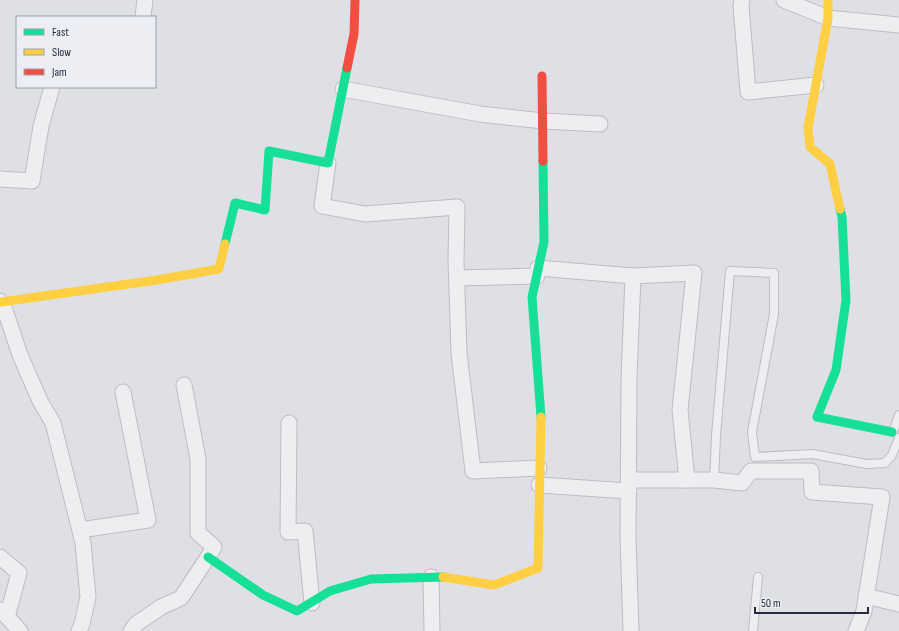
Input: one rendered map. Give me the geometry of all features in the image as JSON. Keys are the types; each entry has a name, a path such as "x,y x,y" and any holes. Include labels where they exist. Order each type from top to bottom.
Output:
{"street":[{"path":"143,16 145,0"},
{"path":"355,0 354,34 328,164 322,206 364,214 457,207 459,353 473,472 539,468"},
{"path":"742,0 741,6 748,92 816,85"},
{"path":"784,0 828,18 899,25"},
{"path":"828,0 828,18 808,128 810,147 830,164 842,218 846,300 836,370 818,417 897,435"},
{"path":"208,557 263,595 297,611 330,591 371,579 439,576 494,585 538,568 541,420 532,297 544,242 542,76"},
{"path":"0,179 32,181 41,126 52,88"},
{"path":"343,89 480,114 543,121 600,124"},
{"path":"79,631 88,597 83,543 80,530 53,422 40,401 20,355 4,307 0,301 156,280 219,269 235,203 265,210 270,151 328,164"},
{"path":"457,278 537,272 634,276 694,273 680,410 687,480"},
{"path":"631,631 628,538 629,379 634,276"},
{"path":"131,631 136,624 142,620 162,607 181,598 214,547 198,533 198,459 184,385"},
{"path":"80,530 148,520 123,392"},
{"path":"289,422 288,532 305,531 312,603"},
{"path":"539,485 629,485 687,480 714,480 742,483 750,471 811,471 812,492 882,497 864,611 856,631"},
{"path":"0,557 19,573 3,613 20,631"},
{"path":"431,577 432,631"},
{"path":"866,596 899,604"}],"lane":[{"path":"714,480 716,436 730,271 774,273 774,314 752,432 755,457 812,454 867,464 885,463 892,455 897,435 899,415"},
{"path":"753,631 758,577"}],"traffic: fast":[{"path":"225,244 235,203 265,210 269,151 328,163 347,68"},
{"path":"541,417 532,297 544,242 543,161"},
{"path":"840,209 842,217 846,300 836,370 817,417 892,432"},
{"path":"208,557 263,595 297,611 330,591 371,579 443,577"}],"traffic: slow":[{"path":"828,0 828,18 808,128 810,147 830,164 840,209"},
{"path":"1,302 157,280 219,269 225,244"},
{"path":"443,577 494,585 538,568 541,417"}],"traffic: jam":[{"path":"347,68 354,34 355,0"},
{"path":"542,76 543,161"}]}
